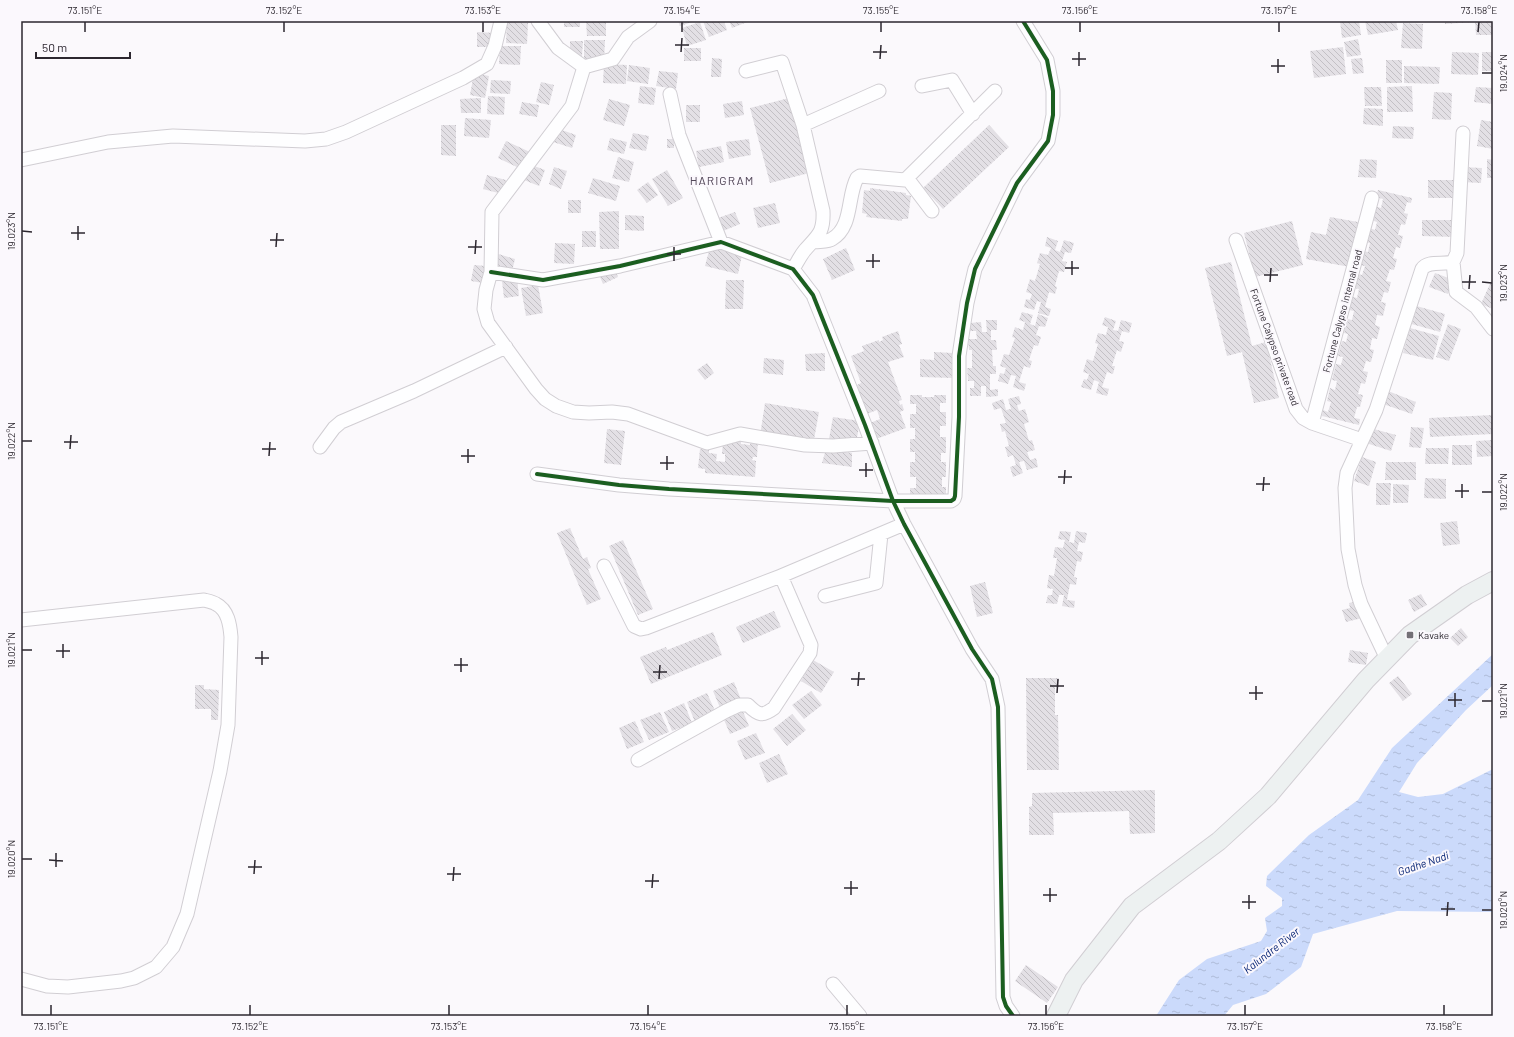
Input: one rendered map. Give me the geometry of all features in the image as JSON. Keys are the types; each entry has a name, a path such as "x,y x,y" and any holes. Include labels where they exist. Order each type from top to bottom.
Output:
{"main road":[{"path":"1056,1016 1074,980 1132,906 1220,841 1268,796 1366,680 1410,635 1467,595 1493,581"}],"street":[{"path":"21,160 108,142 173,136 305,141 326,139 346,132 457,81 487,64 495,46 501,21"},
{"path":"538,21 558,48 584,67"},
{"path":"584,67 613,59 628,37 650,21"},
{"path":"537,474 669,490 893,501 951,501 954,499 959,417 959,356 967,303 975,269 1016,183 1048,141 1053,115 1053,91 1047,60 1023,21"},
{"path":"746,72 782,62 803,125 823,211 822,230 793,269"},
{"path":"584,67 572,106 492,212 492,272 486,290 484,309 485,316 488,323 536,389 545,399 556,406 573,412 612,412 628,414 707,443 740,434 805,446 833,446 872,443"},
{"path":"922,86 952,80 973,114"},
{"path":"803,125 879,91"},
{"path":"814,242 830,240 841,231 847,216 857,178 860,176 901,181 907,178 995,91"},
{"path":"670,94 679,135 721,242"},
{"path":"1463,132 1456,253 1453,262 1456,292 1476,307 1493,329"},
{"path":"907,178 932,211"},
{"name":"Fortune Calypso internal road","path":"1312,423 1372,198"},
{"name":"Fortune Calypso private road","path":"1236,240 1296,409 1303,418 1312,423 1362,440"},
{"path":"492,272 543,280 620,266 721,242 793,269 813,296 872,443 893,501 972,649 992,679 998,707 1003,997 1006,1006 1013,1016"},
{"path":"1387,659 1361,604 1355,585 1348,549 1345,488 1347,473 1376,410 1424,265 1453,262"},
{"path":"320,447 334,428 341,422 414,391 506,347"},
{"path":"604,566 634,626 641,629 781,576 904,524"},
{"path":"825,596 876,583 882,534"},
{"path":"638,760 739,705 748,705 757,713 762,714 767,713 774,708 810,653 811,645 781,576"},
{"path":"21,620 204,600 217,604 226,616 230,624 231,637 228,725 220,771 187,914 173,947 156,967 134,978 121,981 68,987 47,986 21,979"},
{"path":"833,984 860,1016"}],"water":[{"path":"1493,654 1493,685 1466,710 1417,763 1399,792 1418,797 1443,794 1493,769 1493,912 1397,911 1313,934 1301,967 1266,994 1233,1005 1224,1016 1156,1016 1179,980 1207,959 1261,941 1267,931 1265,918 1282,906 1282,898 1266,886 1267,876 1309,835 1358,800 1392,748"}],"building":[{"path":"564,21 580,21 580,27 564,27"},
{"path":"586,21 606,21 606,36 587,36"},
{"path":"678,21 695,21 680,26"},
{"path":"703,21 724,21 727,30 709,37"},
{"path":"729,21 750,21 732,28"},
{"path":"1340,21 1359,21 1361,35 1342,38"},
{"path":"1365,21 1396,21 1398,30 1368,35"},
{"path":"1445,21 1473,21 1473,22 1445,24"},
{"path":"1475,21 1493,21 1493,35 1476,35"},
{"path":"507,22 528,23 527,44 506,43"},
{"path":"700,22 706,40 687,46 682,28"},
{"path":"1403,23 1423,24 1422,49 1401,48"},
{"path":"477,32 495,33 494,47 477,47"},
{"path":"1358,39 1361,55 1347,57 1344,42"},
{"path":"584,40 605,40 604,61 584,60"},
{"path":"570,41 583,41 582,56 570,56"},
{"path":"500,46 521,46 520,65 499,64"},
{"path":"1343,47 1346,74 1314,78 1310,51"},
{"path":"684,48 701,48 701,61 684,61"},
{"path":"1452,52 1479,53 1478,75 1451,74"},
{"path":"1482,52 1493,52 1493,71 1482,71"},
{"path":"712,58 722,59 721,77 711,77"},
{"path":"1362,58 1364,73 1353,74 1351,59"},
{"path":"1386,60 1402,60 1402,83 1386,83"},
{"path":"604,64 627,65 626,84 603,83"},
{"path":"629,65 650,68 648,84 627,81"},
{"path":"1404,66 1440,67 1439,84 1404,83"},
{"path":"659,71 678,73 676,89 656,86"},
{"path":"474,73 489,76 485,98 470,95"},
{"path":"491,80 511,81 510,94 490,93"},
{"path":"541,82 554,85 549,105 536,102"},
{"path":"640,86 656,88 654,105 638,103"},
{"path":"1412,86 1413,112 1387,112 1387,87"},
{"path":"1364,87 1381,87 1382,106 1365,106"},
{"path":"1476,87 1493,88 1493,104 1474,102"},
{"path":"1434,92 1452,93 1451,120 1432,119"},
{"path":"488,96 505,97 504,115 487,114"},
{"path":"481,98 481,113 461,113 460,99"},
{"path":"789,98 809,173 770,183 750,108"},
{"path":"609,99 630,105 624,126 603,120"},
{"path":"742,101 744,115 725,118 723,104"},
{"path":"522,102 539,105 537,117 519,114"},
{"path":"686,105 700,105 700,122 686,122"},
{"path":"1364,108 1383,109 1383,126 1363,124"},
{"path":"465,118 491,120 489,138 464,136"},
{"path":"1481,120 1493,122 1493,149 1477,146"},
{"path":"441,125 456,125 456,156 441,155"},
{"path":"989,125 1009,147 943,209 923,188"},
{"path":"1393,126 1414,127 1413,139 1392,138"},
{"path":"559,129 576,135 572,148 550,141"},
{"path":"633,133 649,136 646,151 629,148"},
{"path":"610,138 627,142 624,154 607,150"},
{"path":"667,139 674,139 674,148 667,148"},
{"path":"749,139 751,155 729,159 726,142"},
{"path":"506,141 530,152 521,169 498,158"},
{"path":"721,146 724,162 699,167 696,151"},
{"path":"618,157 634,162 629,182 612,178"},
{"path":"1360,159 1377,160 1376,178 1358,177"},
{"path":"1487,159 1493,160 1493,178 1487,178"},
{"path":"529,164 545,170 539,186 524,180"},
{"path":"554,167 567,171 561,189 549,184"},
{"path":"1462,167 1482,168 1481,183 1462,182"},
{"path":"667,170 683,198 668,206 652,179"},
{"path":"487,175 506,180 502,194 483,189"},
{"path":"593,178 620,186 616,201 588,193"},
{"path":"1428,180 1456,180 1456,198 1428,198"},
{"path":"648,182 658,195 647,203 637,190"},
{"path":"870,188 906,193 906,195 911,196 908,219 902,219 902,221 866,217 867,214 862,213 864,190 870,191"},
{"path":"1378,190 1412,198 1411,203 1407,202 1404,213 1408,214 1405,225 1401,224 1398,235 1403,236 1400,248 1396,247 1393,258 1397,259 1394,270 1390,269 1386,281 1391,282 1388,293 1384,292 1381,302 1386,303 1383,316 1377,315 1375,325 1380,327 1377,339 1372,338 1370,349 1374,350 1371,362 1366,361 1363,371 1368,372 1365,384 1361,383 1358,394 1363,395 1360,407 1357,407 1354,418 1360,419 1359,425 1322,416 1323,410 1328,412 1331,402 1327,401 1330,388 1335,390 1337,381 1332,380 1336,364 1341,365 1343,357 1338,356 1342,341 1346,342 1348,334 1344,333 1347,319 1352,320 1354,311 1349,310 1353,297 1357,298 1359,289 1354,288 1357,274 1362,275 1365,266 1359,265 1363,251 1368,252 1370,243 1365,242 1369,228 1375,230 1377,222 1371,220 1374,206 1381,208 1383,199 1376,197"},
{"path":"568,200 581,200 581,213 568,213"},
{"path":"775,203 780,223 758,228 753,208"},
{"path":"619,211 619,249 600,249 599,212"},
{"path":"735,212 740,224 723,231 718,218"},
{"path":"625,215 644,216 644,231 625,230"},
{"path":"1330,217 1358,222 1350,267 1306,259 1311,232 1326,235"},
{"path":"1422,220 1454,220 1454,237 1422,236"},
{"path":"1292,221 1303,265 1255,277 1244,233"},
{"path":"582,231 596,231 596,247 582,247"},
{"path":"1047,237 1058,241 1055,250 1060,252 1064,240 1074,243 1071,253 1065,252 1062,261 1067,262 1064,272 1059,271 1055,286 1057,287 1055,294 1049,292 1045,307 1051,309 1049,316 1038,313 1041,302 1037,301 1034,310 1024,307 1026,299 1030,300 1032,294 1026,292 1030,279 1035,281 1040,264 1037,263 1040,253 1048,255 1051,248 1045,246"},
{"path":"555,243 575,244 574,264 554,263"},
{"path":"710,247 742,255 738,274 705,266"},
{"path":"846,248 855,270 832,280 823,259"},
{"path":"495,253 515,259 512,271 493,265"},
{"path":"1231,262 1252,346 1266,342 1279,398 1254,403 1242,352 1227,356 1205,268"},
{"path":"474,265 486,266 483,283 471,281"},
{"path":"615,270 618,277 603,284 600,277"},
{"path":"1435,273 1454,280 1448,294 1429,287"},
{"path":"1493,277 1493,309 1481,304"},
{"path":"517,279 519,296 504,298 502,281"},
{"path":"726,280 744,280 743,309 725,309"},
{"path":"538,285 543,313 526,316 521,288"},
{"path":"1413,305 1445,314 1440,332 1408,323"},
{"path":"1022,312 1033,315 1030,324 1035,326 1038,314 1048,318 1045,327 1039,326 1036,335 1041,337 1038,346 1034,345 1029,360 1032,361 1030,368 1024,366 1019,382 1026,384 1024,391 1013,387 1016,376 1011,375 1008,384 998,381 1000,373 1004,374 1006,368 1000,366 1004,354 1009,355 1015,338 1012,337 1015,327 1023,330 1025,322 1019,320"},
{"path":"1105,317 1116,321 1113,330 1118,331 1121,320 1132,323 1129,333 1122,331 1119,341 1124,342 1121,352 1117,350 1112,366 1115,366 1113,374 1107,372 1102,387 1109,389 1107,396 1096,393 1099,382 1094,380 1091,390 1081,387 1084,379 1087,380 1089,374 1083,372 1087,359 1093,361 1098,344 1095,343 1098,333 1106,335 1108,327 1102,325"},
{"path":"986,320 997,320 997,330 991,330 991,340 996,340 997,350 992,350 993,366 996,366 996,374 990,374 990,390 998,389 998,396 986,397 986,386 981,386 981,396 970,396 970,388 974,388 974,381 968,381 967,368 972,368 972,350 969,350 968,339 977,339 976,331 970,331 970,323 981,322 982,332 987,332"},
{"path":"1448,324 1461,329 1449,361 1436,357"},
{"path":"1410,328 1439,336 1433,360 1403,353"},
{"path":"898,331 902,344 899,345 904,357 888,362 902,400 899,401 904,410 900,412 906,428 876,439 870,423 880,419 877,410 867,414 857,385 861,383 851,356 864,351 862,346 879,340 879,342 883,340 882,337"},
{"path":"934,352 953,353 953,378 920,377 920,359 934,360"},
{"path":"825,353 825,371 806,371 805,354"},
{"path":"764,358 784,360 783,375 763,373"},
{"path":"707,363 714,373 705,380 697,370"},
{"path":"1388,391 1416,402 1412,414 1383,404"},
{"path":"910,395 934,397 934,395 946,395 946,403 940,403 940,412 946,412 946,426 940,426 940,437 946,437 946,453 941,453 941,462 946,462 946,477 942,477 942,487 946,487 946,494 910,494 910,488 916,488 916,477 910,477 910,462 915,462 915,452 910,452 910,439 915,439 915,428 910,428 910,414 916,414 916,404 910,404"},
{"path":"1019,396 1021,404 1017,405 1019,411 1025,409 1029,422 1024,424 1029,441 1032,440 1035,450 1027,452 1030,460 1036,458 1038,467 1027,470 1024,461 1019,462 1023,473 1013,477 1010,467 1016,465 1013,455 1008,457 1005,447 1009,446 1005,431 1002,432 1000,424 1006,423 1001,408 994,410 992,403 1003,399 1006,410 1011,409 1008,399"},
{"path":"765,403 819,412 813,445 760,436"},
{"path":"1493,415 1493,434 1430,437 1429,418"},
{"path":"833,417 860,421 856,443 829,439"},
{"path":"1411,427 1424,428 1421,448 1409,447"},
{"path":"1370,428 1396,435 1391,451 1366,443"},
{"path":"607,429 625,431 621,465 604,463"},
{"path":"751,438 758,439 757,457 753,457 752,460 756,461 755,477 705,473 705,469 698,468 700,449 709,450 709,453 717,454 716,461 725,462 725,454 722,454 723,442 741,440 741,444 750,445"},
{"path":"1493,440 1493,456 1477,457 1476,441"},
{"path":"1452,445 1472,445 1472,465 1452,465"},
{"path":"1426,448 1449,448 1448,464 1425,464"},
{"path":"826,449 852,453 852,467 822,463"},
{"path":"1362,457 1376,462 1369,486 1354,481"},
{"path":"1386,462 1416,462 1416,480 1385,480"},
{"path":"1425,478 1446,479 1446,499 1424,498"},
{"path":"1376,483 1391,483 1390,505 1376,505"},
{"path":"1393,484 1409,485 1408,503 1393,503"},
{"path":"1457,521 1460,544 1443,546 1440,523"},
{"path":"570,528 583,559 587,557 591,568 588,569 601,599 587,605 557,533"},
{"path":"1060,531 1071,532 1069,542 1074,543 1076,531 1087,533 1085,543 1079,542 1077,551 1083,552 1081,562 1077,561 1074,577 1077,578 1076,585 1070,584 1067,600 1075,601 1074,608 1062,606 1064,595 1059,595 1057,604 1046,603 1048,595 1052,595 1053,589 1047,588 1049,575 1054,576 1057,558 1053,558 1055,547 1063,548 1065,540 1058,539"},
{"path":"623,540 653,609 638,615 609,546"},
{"path":"985,582 993,613 977,617 970,586"},
{"path":"1421,594 1427,605 1414,612 1408,600"},
{"path":"1358,601 1362,618 1346,622 1342,610 1350,608 1349,603"},
{"path":"774,611 781,627 743,643 736,627"},
{"path":"1461,628 1468,637 1458,646 1450,638"},
{"path":"713,632 722,655 651,684 640,657 666,647 667,650"},
{"path":"1350,650 1368,653 1366,665 1348,662"},
{"path":"813,660 834,672 821,693 801,681"},
{"path":"1398,676 1412,694 1403,701 1389,683"},
{"path":"1026,678 1059,678 1059,687 1055,687 1055,715 1058,715 1059,770 1027,770"},
{"path":"734,682 742,702 721,710 713,691"},
{"path":"195,685 204,685 204,689 219,690 218,720 211,720 211,709 195,709"},
{"path":"811,691 822,705 804,719 792,705"},
{"path":"707,693 716,713 695,722 687,702"},
{"path":"684,703 692,723 672,731 664,712"},
{"path":"741,707 749,726 730,734 722,715"},
{"path":"660,712 669,732 649,740 640,720"},
{"path":"792,714 806,730 787,746 773,729"},
{"path":"635,721 644,742 627,749 619,728"},
{"path":"756,733 765,753 745,760 737,741"},
{"path":"779,754 788,774 767,783 759,763"},
{"path":"1155,790 1155,833 1130,834 1129,811 1053,813 1054,835 1029,835 1029,807 1032,806 1032,793"},
{"path":"1026,965 1058,987 1047,1003 1015,981"}],"cycle path":[{"path":"537,474 619,485 669,489 893,501 951,501 954,499 959,417 959,356 967,303 975,269 1017,183 1048,141 1053,115 1053,91 1047,60 1023,21"},
{"path":"491,272 543,280 620,266 721,242 793,269 813,295 865,425 893,501 972,649 992,679 998,707 1003,997 1006,1006 1013,1016"}],"place":[{"name":"Kavake","path":"1410,635"}],"district":[{"name":"HARIGRAM","path":"722,180"}],"water label":[{"name":"Gadhe Nadi","path":"1423,863"},
{"name":"Kalundre River","path":"1271,950"}]}
